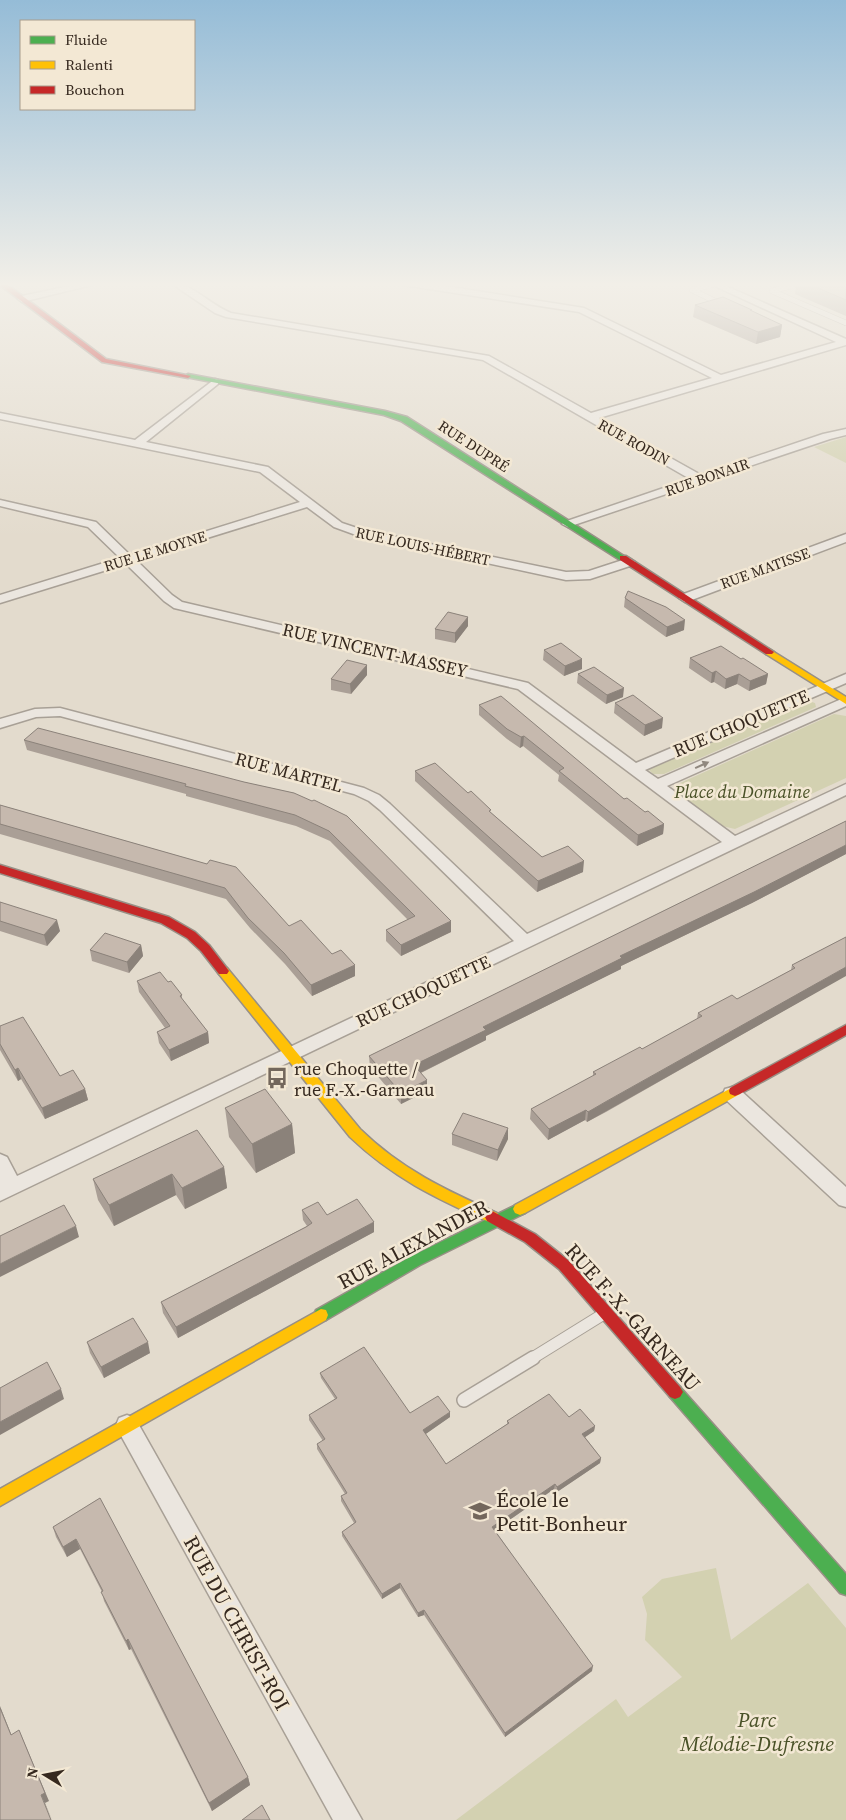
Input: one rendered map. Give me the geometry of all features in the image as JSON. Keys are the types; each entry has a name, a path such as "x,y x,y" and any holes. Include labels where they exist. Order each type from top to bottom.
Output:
{"street":[{"name":"RUE DUPRÉ","path":"135,367 400,417 846,701"},
{"name":"RUE RODIN","path":"500,367 699,479"},
{"path":"697,367 721,379"},
{"path":"590,417 761,367"},
{"path":"138,443 215,382"},
{"name":"RUE LOUIS-HÉBERT","path":"0,416 264,468 342,527 355,532 561,575 586,576 629,562"},
{"name":"RUE BONAIR","path":"568,524 827,436 846,432"},
{"name":"RUE VINCENT-MASSEY","path":"0,503 88,523 98,528 173,603 178,605 518,684 531,691 636,768 734,843"},
{"name":"RUE LE MOYNE","path":"0,598 309,503"},
{"name":"RUE MATISSE","path":"685,598 846,538"},
{"name":"RUE CHOQUETTE","path":"636,768 846,678"},
{"name":"RUE CHOQUETTE","path":"658,785 846,701"},
{"name":"RUE MARTEL","path":"0,724 34,713 60,712 366,794 385,807 526,942"},
{"name":"RUE CHOQUETTE","path":"7,1190 846,789"},
{"name":"RUE F.-X.-GARNEAU","path":"0,869 157,917 183,929 205,948 355,1133 376,1154 424,1186 498,1220 532,1239 555,1256 573,1273 846,1587"},
{"name":"RUE ALEXANDER","path":"0,1498 414,1262 538,1201 846,1029"},
{"path":"732,1094 846,1199"},
{"path":"0,1162 7,1190"},
{"name":"RUE DU CHRIST-ROI","path":"127,1425 348,1820"}],"lane":[{"path":"464,1400 607,1312"}],"green space":[{"path":"846,437 846,463 814,447"},
{"path":"806,700 815,703 816,707 664,774 653,774 649,770 650,767"},
{"name":"Place du Domaine","path":"834,714 846,716 846,778 735,829 722,826 677,792 676,787 680,783"},
{"name":"Parc Mélodie-Dufresne","path":"716,1568 731,1640 808,1583 846,1628 846,1820 456,1820 616,1699 628,1717 682,1677 645,1640 647,1614 642,1597 662,1579"}],"building":[{"path":"628,591 666,607 685,620 667,627 625,598"},
{"path":"448,612 468,617 455,633 435,629"},
{"path":"561,643 582,659 565,666 544,650"},
{"path":"721,646 768,674 750,681 739,674 726,679 716,671 712,673 690,658"},
{"path":"347,660 367,665 350,684 331,679"},
{"path":"594,667 624,688 607,695 578,674"},
{"path":"633,695 663,718 645,725 615,703"},
{"path":"501,696 624,799 627,798 645,812 648,811 664,824 638,835 559,771 564,768 524,736 521,737 507,729 479,705"},
{"path":"38,728 244,782 294,793 312,801 314,800 347,816 451,921 401,945 386,930 415,916 329,831 295,815 24,740"},
{"path":"435,763 468,793 471,791 491,810 489,811 542,857 568,846 584,861 538,881 415,771"},
{"path":"0,805 207,864 210,860 236,867 289,926 301,920 332,954 341,950 355,965 311,985 284,953 248,918 225,888 0,824"},
{"path":"846,821 846,845 754,892 620,956 622,958 483,1027 486,1030 414,1065 427,1080 401,1093 369,1056"},
{"path":"0,902 57,920 44,935 0,921"},
{"path":"105,933 141,945 127,962 90,950"},
{"path":"846,937 846,967 588,1112 586,1110 549,1129 531,1109 596,1074 593,1072 640,1047 642,1049 702,1016 698,1013 732,995 737,999 795,968 792,965"},
{"path":"160,972 168,982 171,981 182,995 180,996 208,1032 169,1050 157,1032 170,1026 137,981"},
{"path":"23,1017 60,1076 73,1070 85,1089 42,1108 18,1068 15,1070 0,1044 0,1026"},
{"path":"265,1089 292,1124 252,1144 225,1108"},
{"path":"463,1113 508,1128 498,1150 452,1134"},
{"path":"197,1130 224,1167 182,1188 172,1174 109,1205 93,1179"},
{"path":"357,1199 374,1222 176,1327 161,1302 306,1227 312,1223 302,1210 318,1202 327,1215"},
{"path":"64,1205 76,1226 0,1264 0,1236"},
{"path":"133,1318 148,1342 101,1367 87,1342"},
{"path":"364,1347 410,1413 438,1396 450,1412 423,1430 446,1464 509,1423 507,1421 549,1394 569,1417 580,1409 595,1426 582,1434 601,1458 557,1487 555,1484 492,1527 593,1666 505,1733 424,1610 418,1613 400,1583 382,1594 342,1532 356,1522 341,1496 347,1493 317,1444 325,1439 309,1415 337,1398 320,1373"},
{"path":"47,1362 61,1389 0,1422 0,1388"},
{"path":"100,1498 248,1777 209,1803 128,1639 126,1641 101,1592 103,1591 76,1539 63,1547 53,1527"},
{"path":"0,1708 11,1735 19,1730 45,1793 41,1795 51,1820 0,1820"},
{"path":"262,1805 270,1820 242,1820"}],"traffic: fast":[{"path":"188,376 385,413 404,419 623,558"},
{"path":"321,1315 415,1261 520,1209"},
{"path":"675,1392 846,1587"}],"traffic: slow":[{"path":"769,652 846,701"},
{"path":"223,971 355,1133 371,1148 403,1173 454,1200 492,1217"},
{"path":"520,1209 735,1091"},
{"path":"0,1498 321,1315"}],"traffic: jam":[{"path":"137,367 188,376"},
{"path":"623,558 769,652"},
{"path":"0,869 165,920 191,935 205,948 223,971"},
{"path":"735,1091 846,1029"},
{"path":"492,1217 530,1238 564,1265 675,1392"}],"place":[{"name":"rue Choquette / rue F.-X.-Garneau","path":"277,1078"},
{"name":"École le Petit-Bonheur","path":"480,1511"}]}
